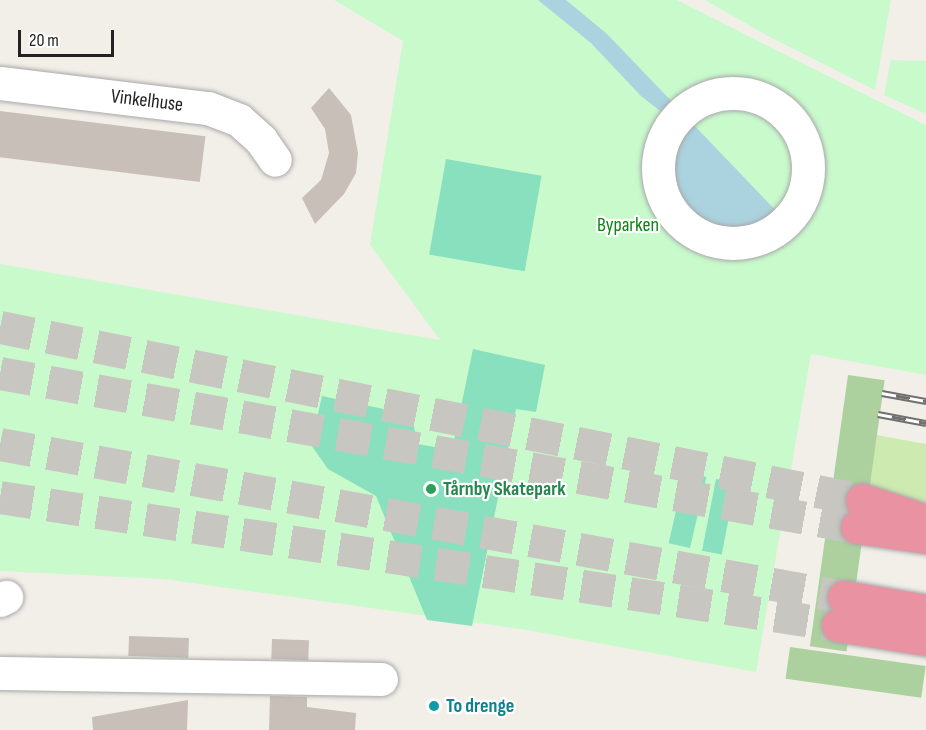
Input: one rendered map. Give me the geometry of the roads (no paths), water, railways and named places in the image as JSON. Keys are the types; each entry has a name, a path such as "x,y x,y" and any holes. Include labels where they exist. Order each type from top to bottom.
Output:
{"highway":[{"path":"926,521 859,514 926,537"},
{"path":"926,611 841,611 926,639"}],"street":[{"name":"Vinkelhuse","path":"0,83 208,108 238,120 261,140 275,160"},
{"path":"748,93 770,102 788,116 801,134 808,156 808,178 792,215 778,229 760,239 720,243 701,237 671,211 657,173 659,153 665,134 691,105 719,94 748,93"},
{"path":"0,673 381,679"}],"water":[{"path":"538,0 566,0 607,34 680,110 673,121 641,96 591,43"},
{"path":"691,122 779,214 768,225 747,232 724,232 703,224 686,209 675,188 672,166 677,144"}],"tunnel":[{"path":"0,327 862,500"},
{"path":"0,373 857,527"},
{"path":"0,444 844,597"},
{"path":"0,497 838,625"}],"railway":[{"path":"882,393 926,401"},
{"path":"878,414 926,423"}],"place":[{"name":"Tårnby Skatepark","path":"431,489"},
{"name":"To drenge","path":"434,706"}],"park label":[{"name":"Byparken","path":"628,225"}]}
